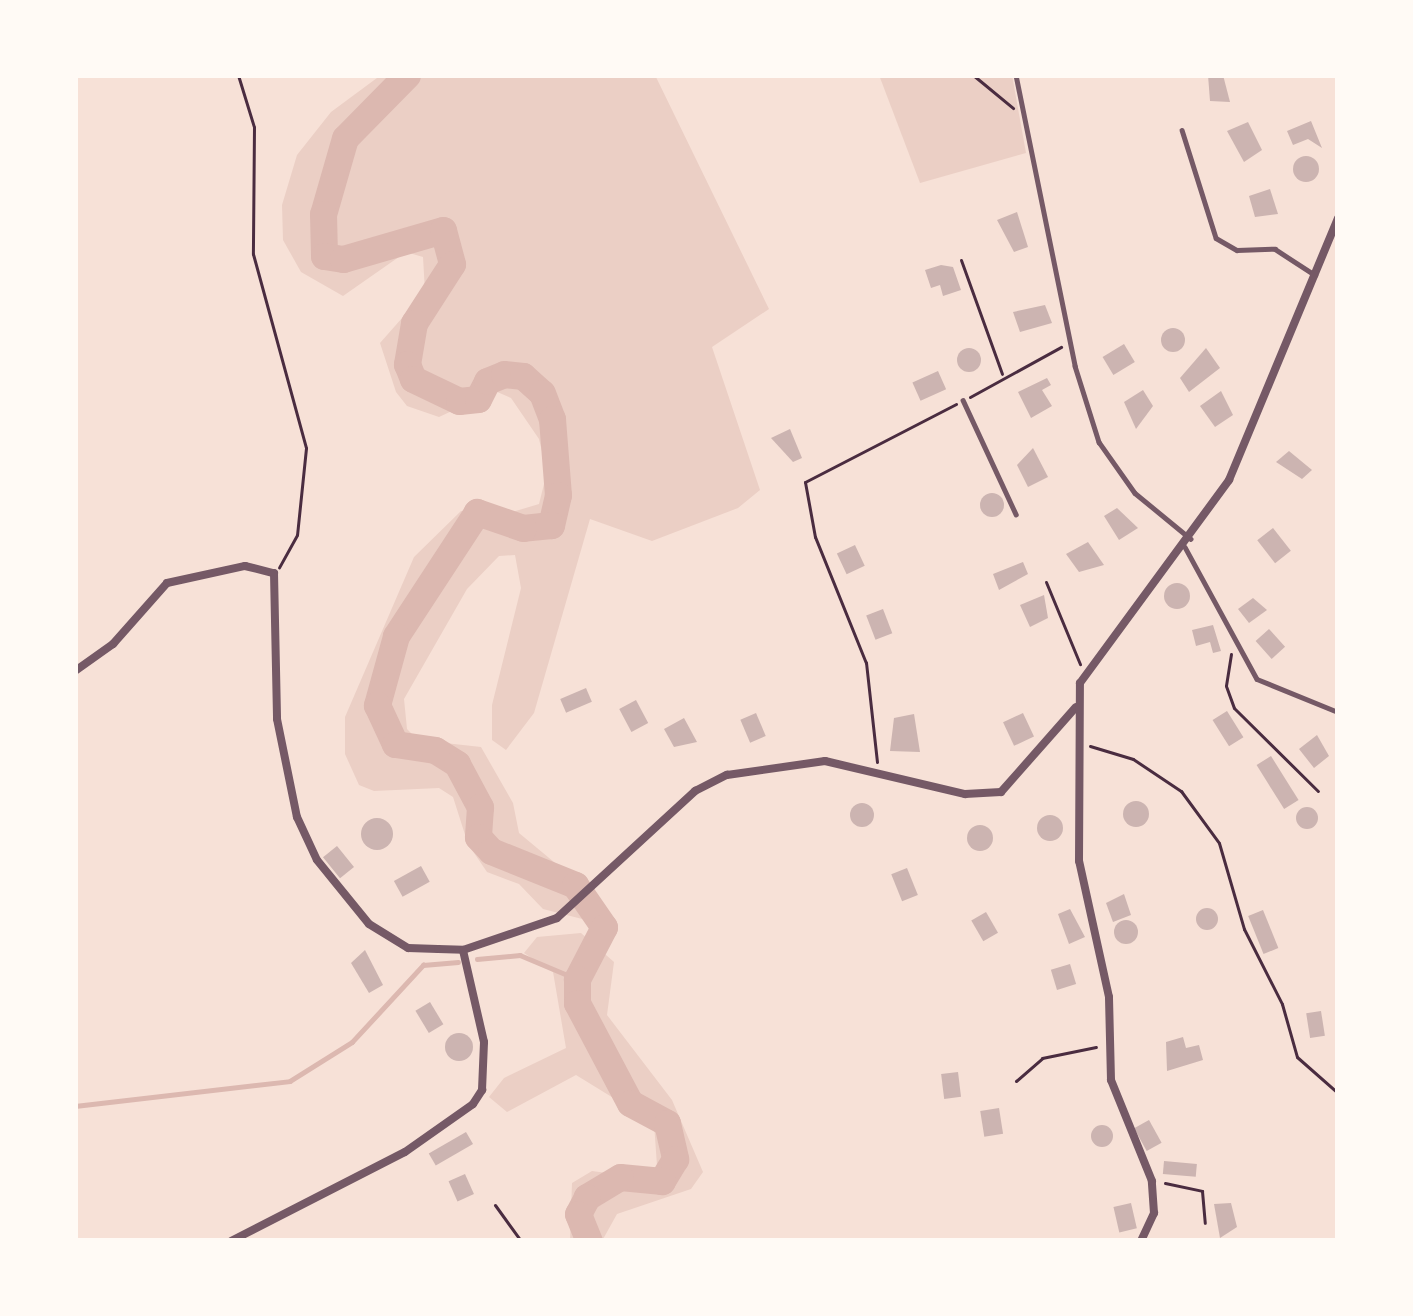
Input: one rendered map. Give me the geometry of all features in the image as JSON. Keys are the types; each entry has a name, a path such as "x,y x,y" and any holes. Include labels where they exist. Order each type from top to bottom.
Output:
{"street":[{"path":"1141,1241 1154,1213 1152,1181 1111,1080 1108,997 1079,861 1076,707 1084,674 1188,543 1229,480 1338,218"},
{"path":"75,671 113,644 166,583 245,566 274,573 280,737 297,817 317,860 388,938 408,948 463,950 557,918 695,791 727,775 825,760 965,794 1000,792 1076,707"},
{"path":"231,1241 405,1152 473,1105 482,1090 484,1042 463,950"}],"lane":[{"path":"1016,75 1071,342 1108,461 1188,543 1235,647 1257,680 1338,712"},
{"path":"1182,130 1216,238 1238,250 1285,253 1315,274"},
{"path":"963,400 1016,514"}],"path":[{"path":"238,75 254,128 253,254 306,448 297,535 274,573"},
{"path":"974,75 1028,121"},
{"path":"961,260 1002,376"},
{"path":"881,775 870,735 866,663 815,537 805,482 1071,342"},
{"path":"1046,582 1084,674"},
{"path":"1235,647 1226,675 1234,709 1318,791"},
{"path":"1076,742 1133,759 1194,808 1219,843 1244,929 1282,1004 1297,1057 1338,1094"},
{"path":"1016,1081 1042,1058 1110,1045"},
{"path":"1152,1181 1202,1191 1204,1223"},
{"path":"495,1204 521,1241"}],"shaded area":[{"path":"381,75 655,75 769,309 712,347 760,490 738,508 652,541 590,519 534,713 506,750 492,740 492,705 521,588 515,555 499,556 467,589 404,699 407,729 418,740 481,747 513,803 519,833 578,882 598,923 543,909 519,884 487,872 468,844 453,797 439,788 374,791 359,785 345,754 345,717 414,557 461,511 509,513 539,504 547,472 539,439 511,398 495,391 439,417 407,406 396,392 380,343 425,292 423,257 406,252 343,296 301,272 283,240 282,205 297,155 331,112"},
{"path":"879,75 1012,75 1026,153 920,183"},
{"path":"581,933 614,962 607,1015 672,1100 703,1172 691,1189 617,1214 602,1241 570,1241 572,1183 592,1171 658,1180 654,1123 576,1075 507,1112 489,1097 504,1078 566,1048 553,972 524,953 537,937"}],"building":[{"path":"1208,75 1223,75 1230,102 1210,101"},
{"path":"1311,121 1322,148 1308,139 1293,145 1287,131"},
{"path":"1248,122 1262,150 1244,162 1227,131"},
{"path":"1306,156 1319,169 1306,182 1293,169"},
{"path":"1270,189 1278,214 1255,217 1249,196"},
{"path":"1017,212 1028,247 1014,252 997,220"},
{"path":"953,267 961,290 943,296 940,285 931,288 925,270"},
{"path":"1045,305 1052,323 1020,332 1013,312"},
{"path":"1173,328 1182,331 1182,349 1173,352 1164,349 1161,340 1164,331"},
{"path":"1124,344 1135,362 1113,375 1103,357"},
{"path":"969,348 978,351 978,369 969,372 960,369 957,360 960,351"},
{"path":"1206,348 1220,368 1189,392 1180,378"},
{"path":"938,371 946,389 921,401 912,382"},
{"path":"1047,378 1051,385 1042,390 1052,406 1031,418 1018,392"},
{"path":"1143,390 1153,406 1136,429 1124,402"},
{"path":"1221,391 1233,415 1215,427 1200,406"},
{"path":"790,429 802,458 793,462 771,438"},
{"path":"1033,448 1048,477 1028,487 1017,465"},
{"path":"1289,451 1312,470 1302,479 1276,462"},
{"path":"992,493 1004,505 992,517 980,505"},
{"path":"1117,508 1138,528 1119,540 1104,516"},
{"path":"1273,528 1291,551 1275,563 1257,540"},
{"path":"1088,542 1104,565 1079,572 1066,554"},
{"path":"855,545 865,566 847,574 837,553"},
{"path":"1023,562 1028,574 999,590 993,574"},
{"path":"1177,583 1190,596 1177,609 1164,596"},
{"path":"1044,595 1048,618 1030,627 1020,605"},
{"path":"1253,598 1267,610 1249,623 1238,609"},
{"path":"883,609 892,633 876,640 866,615"},
{"path":"1213,625 1221,651 1213,653 1210,642 1196,646 1192,630"},
{"path":"1269,629 1285,647 1272,659 1256,641"},
{"path":"586,688 592,702 566,713 560,699"},
{"path":"636,700 648,723 631,732 619,709"},
{"path":"1227,711 1243,737 1229,746 1213,720"},
{"path":"756,713 766,736 750,743 740,720"},
{"path":"1023,713 1034,737 1014,746 1003,722"},
{"path":"914,714 920,752 890,751 894,718"},
{"path":"684,718 697,742 674,747 664,729"},
{"path":"1317,735 1329,756 1314,768 1299,749"},
{"path":"1271,756 1299,800 1284,809 1257,765"},
{"path":"1136,801 1149,814 1136,827 1123,814"},
{"path":"862,803 871,806 871,824 862,827 853,824 850,815 853,806"},
{"path":"1307,807 1318,818 1307,829 1296,818"},
{"path":"1050,815 1063,828 1050,841 1037,828"},
{"path":"377,818 388,823 393,834 388,845 377,850 366,845 361,834 366,823"},
{"path":"980,825 993,838 980,851 967,838"},
{"path":"337,846 354,867 340,878 323,857"},
{"path":"421,866 430,882 403,897 394,881"},
{"path":"907,868 918,895 902,901 891,874"},
{"path":"1124,894 1131,915 1113,922 1106,903"},
{"path":"1207,908 1218,919 1207,930 1196,919"},
{"path":"1070,909 1085,937 1069,944 1058,914"},
{"path":"1263,910 1278,948 1264,954 1248,916"},
{"path":"986,912 998,933 983,941 971,921"},
{"path":"1126,920 1138,932 1126,944 1114,932"},
{"path":"365,950 383,985 369,993 351,963"},
{"path":"1070,964 1076,984 1057,990 1051,970"},
{"path":"430,1002 443,1024 429,1033 415,1011"},
{"path":"1321,1011 1325,1036 1310,1038 1306,1013"},
{"path":"459,1033 469,1037 473,1047 469,1057 459,1061 449,1057 445,1047 449,1037"},
{"path":"1183,1037 1186,1048 1199,1045 1203,1060 1167,1071 1166,1042"},
{"path":"958,1072 961,1097 944,1099 941,1074"},
{"path":"999,1108 1003,1134 984,1137 980,1111"},
{"path":"1149,1120 1162,1143 1147,1151 1134,1128"},
{"path":"1102,1125 1113,1136 1102,1147 1091,1136"},
{"path":"466,1132 473,1144 436,1166 429,1154"},
{"path":"1164,1161 1197,1164 1196,1177 1163,1174"},
{"path":"465,1174 474,1194 458,1201 449,1181"},
{"path":"1131,1203 1137,1228 1119,1232 1113,1207"},
{"path":"1231,1203 1237,1227 1220,1238 1214,1204"}],"waterway":[{"path":"407,75 345,138 323,214 324,256 343,259 443,230 452,264 414,323 407,364 413,379 459,401 478,399 487,381 504,374 523,376 542,393 552,419 558,495 551,525 523,528 477,512 396,636 377,705 395,744 435,750 457,764 480,807 478,837 491,851 575,885 604,927 577,979 577,1003 630,1103 667,1123 675,1159 662,1181 620,1177 587,1197 578,1214 589,1241"},
{"path":"477,959 520,955 577,979"},
{"path":"75,1106 290,1081 352,1042 423,965 458,962"}]}
